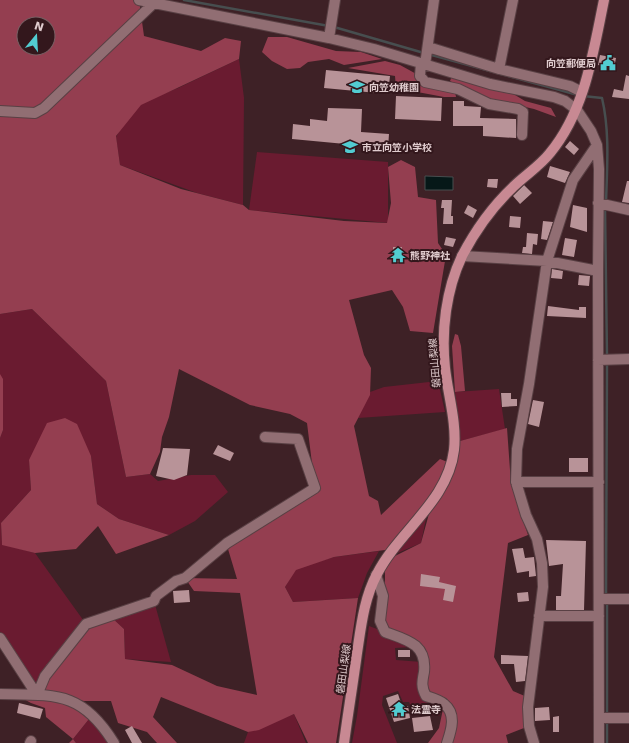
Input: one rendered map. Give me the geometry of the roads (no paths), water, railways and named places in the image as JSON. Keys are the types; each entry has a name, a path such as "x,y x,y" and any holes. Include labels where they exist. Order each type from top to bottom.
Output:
{"main road":[{"name":"磐田山梨線","path":"344,743 363,614 376,575 394,546 426,509 442,486 451,465 454,449 454,426 445,368 443,335 450,290 462,256 488,216 512,188 550,154 577,110 595,44 604,0"}],"street":[{"path":"140,0 154,3 165,2 329,38 374,49 490,84 554,97 565,101 577,110 591,131 597,145 599,169 599,743"},
{"path":"329,38 335,0"},
{"path":"434,0 428,47 420,76 425,82 447,85 489,104 518,109 524,112 522,135"},
{"path":"499,69 513,0"},
{"path":"0,111 36,113 44,108 154,3"},
{"path":"428,47 499,69 570,86 582,92"},
{"path":"534,743 529,726 528,707 543,588 542,563 537,539 526,515 516,482 517,449 529,384 547,261 573,180 597,145"},
{"path":"598,203 629,210"},
{"path":"462,256 547,261 598,271"},
{"path":"598,360 629,360"},
{"path":"37,695 45,676 86,624 154,601 156,596 176,581 185,578 227,543 315,488 298,439 265,437"},
{"path":"516,482 599,482"},
{"path":"376,575 383,596 380,621 385,632 415,644 424,661 421,682 426,696 444,704 450,710 453,726 447,743"},
{"path":"599,599 629,599"},
{"path":"539,616 599,616"},
{"path":"0,638 37,695"},
{"path":"0,694 37,695 68,699 78,703 96,717 114,743"},
{"path":"599,718 629,718"}],"waterway":[{"path":"184,0 329,26"},
{"path":"334,27 424,53"},
{"path":"428,54 578,95"},
{"path":"583,96 602,98 605,111 607,137 606,203"},
{"path":"605,208 607,357"},
{"path":"606,597 607,362"},
{"path":"607,602 607,715"},
{"path":"607,720 607,743"}],"place":[{"name":"向笠郵便局","path":"608,63"},
{"name":"向笠幼稚園","path":"357,87"},
{"name":"市立向笠小学校","path":"350,147"},
{"name":"熊野神社","path":"398,255"},
{"name":"法霊寺","path":"399,709"}]}
